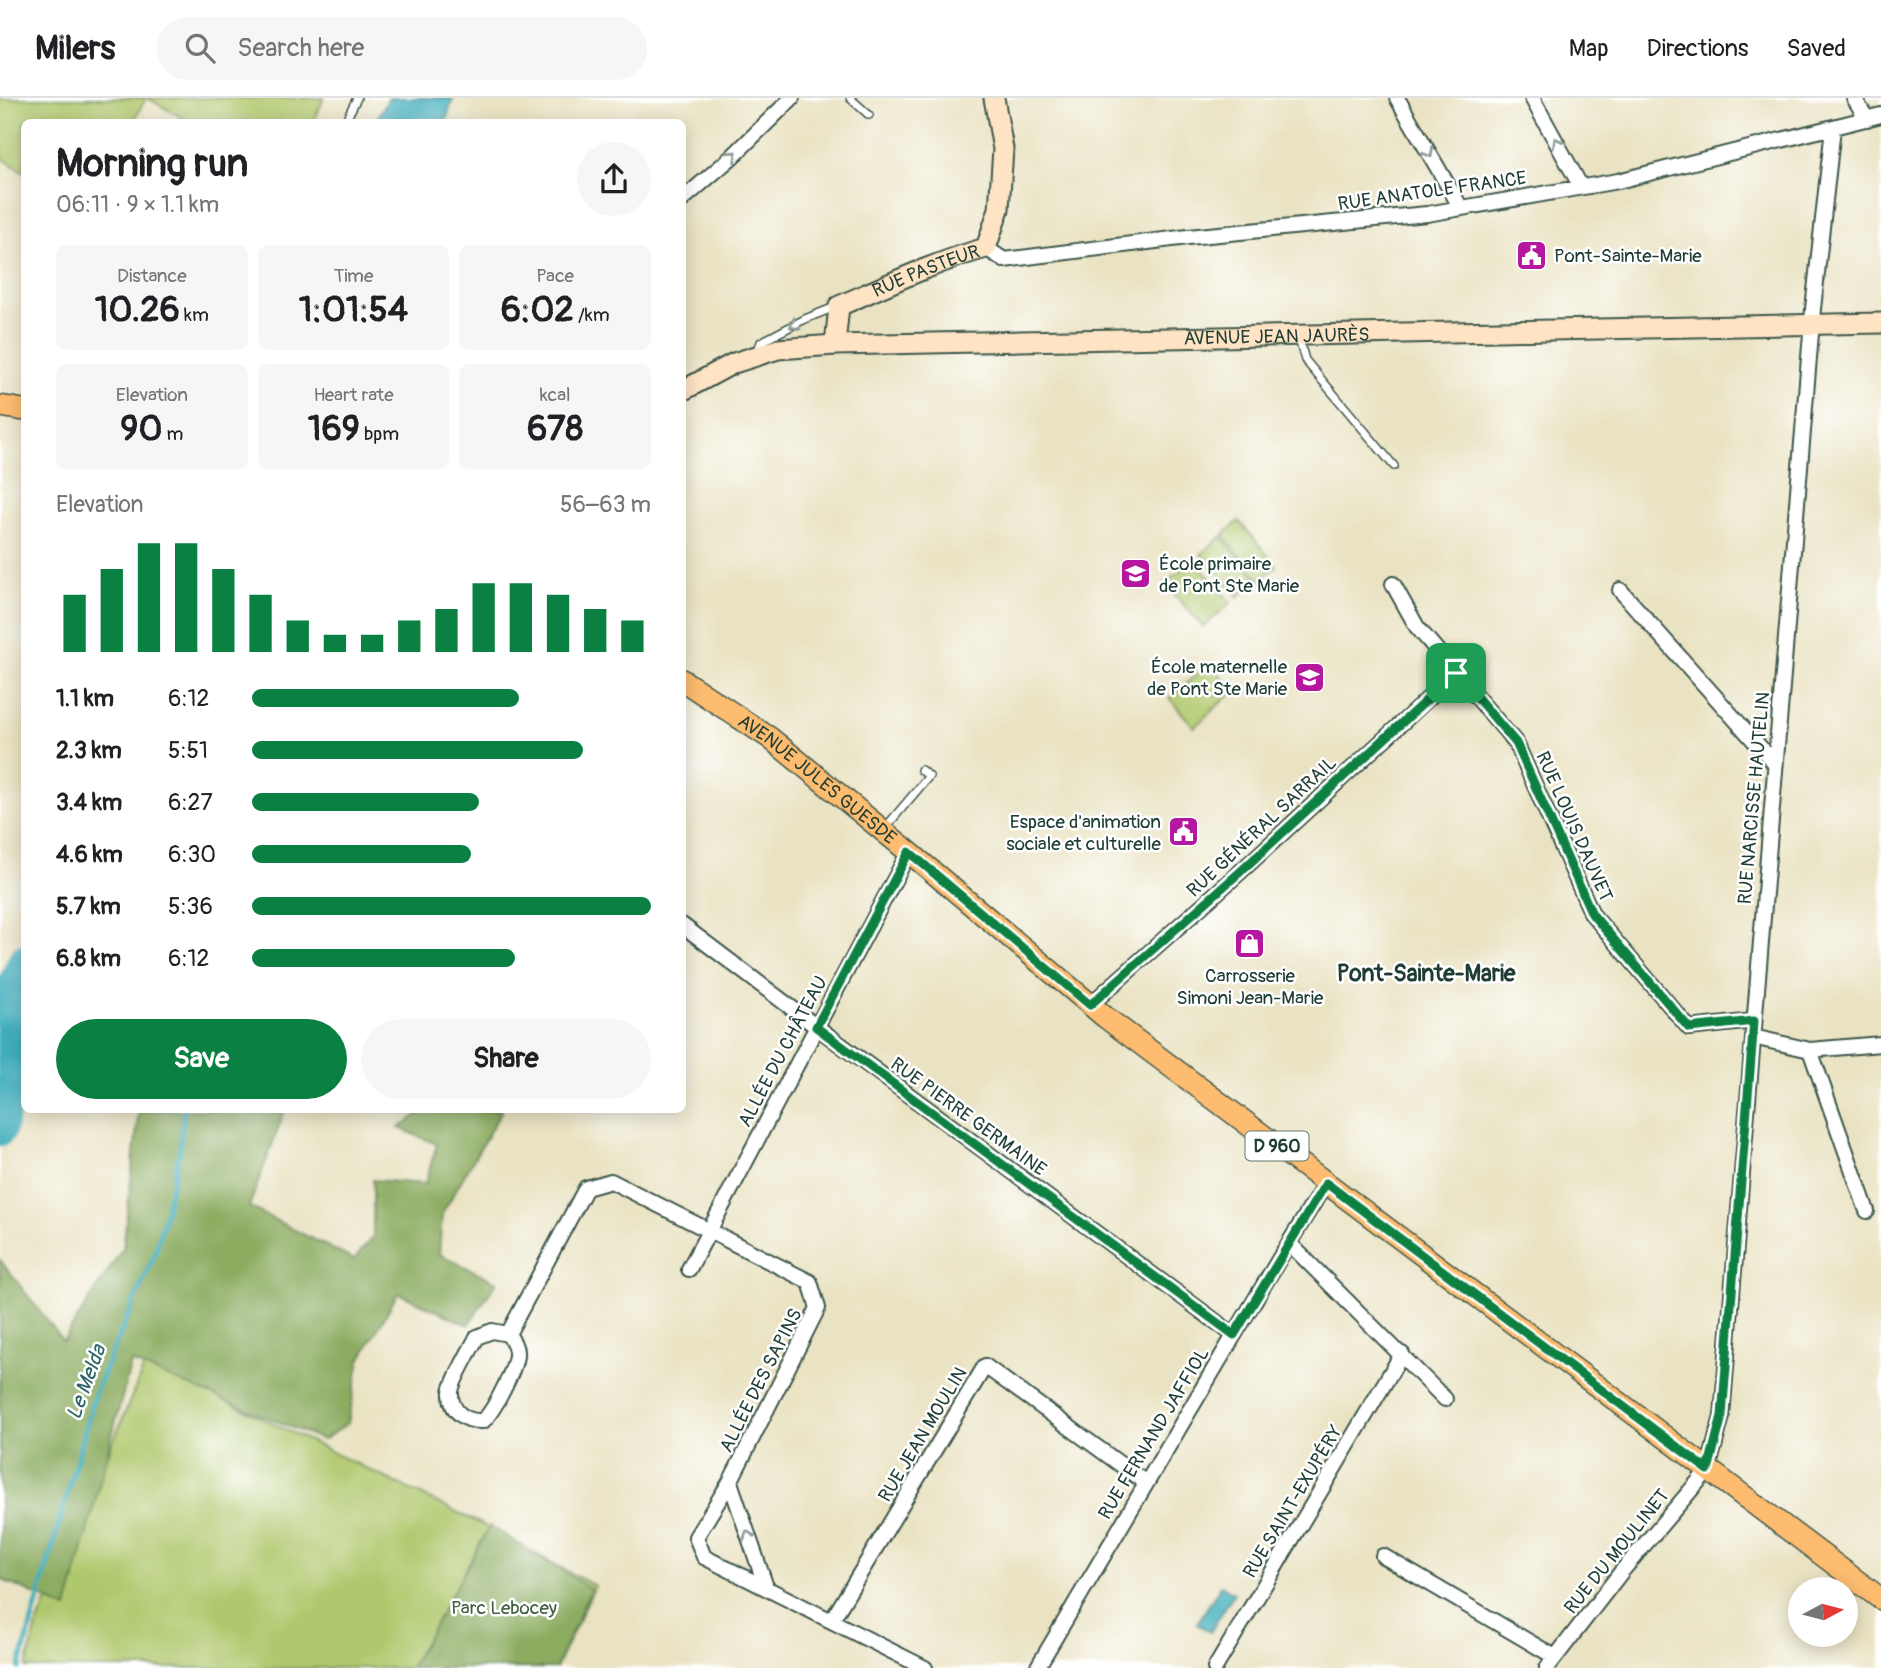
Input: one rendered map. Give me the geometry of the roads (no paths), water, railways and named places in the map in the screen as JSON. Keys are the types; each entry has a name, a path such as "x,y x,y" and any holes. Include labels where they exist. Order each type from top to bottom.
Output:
{"main road":[{"name":"RUE PASTEUR","path":"839,306 960,255 986,248 999,209 1003,149 994,98"},
{"path":"835,345 839,306"},
{"name":"AVENUE JEAN JAURÈS","path":"686,389 734,363 778,349 835,345 1881,323"},
{"path":"0,406 21,410"},
{"name":"AVENUE JULES GUESDE","path":"686,683 770,738 1090,1005 1881,1599"}],"street":[{"path":"686,197 792,98"},
{"path":"1397,98 1461,208"},
{"path":"1532,98 1581,187"},
{"path":"1854,98 1874,117"},
{"name":"RUE ANATOLE FRANCE","path":"986,248 1003,260 1188,237 1427,214 1618,181 1874,117"},
{"name":"RUE NARCISSE HAUTELIN","path":"1708,1470 1722,1416 1812,324 1833,128"},
{"name":"RUE LOUIS DAUVET","path":"1393,584 1417,627 1516,743 1592,914 1689,1028 1754,1021"},
{"path":"1620,590 1775,764"},
{"name":"RUE GÉNÉRAL SARRAIL","path":"1090,1005 1240,872 1456,673"},
{"name":"ALLÉE DU CHÂTEAU","path":"690,1269 909,852"},
{"name":"RUE PIERRE GERMAINE","path":"686,928 1234,1335"},
{"path":"1753,1037 1810,1050 1881,1044"},
{"path":"1810,1050 1867,1211"},
{"name":"ALLÉE DES SAPINS","path":"508,1334 586,1188 611,1181 810,1282 818,1308 730,1482 696,1537 704,1557 766,1587"},
{"name":"RUE FERNAND JAFFIOL","path":"1037,1668 1326,1183"},
{"path":"1289,1242 1445,1399"},
{"path":"492,1331 508,1334 514,1344 516,1356 494,1411 483,1422 474,1422 460,1416 453,1404 451,1391 477,1337 492,1331"},
{"name":"RUE SAINT-EXUPÉRY","path":"1215,1668 1402,1354"},
{"name":"RUE JEAN MOULIN","path":"832,1620 985,1366 1146,1483"},
{"name":"RUE DU MOULINET","path":"1383,1556 1550,1665 1622,1571 1708,1470"},
{"name":"ALLÉE DES SAPINS","path":"730,1482 766,1587"},
{"path":"766,1587 925,1668"}],"lane":[{"path":"346,119 357,98"},
{"path":"850,98 869,115"},
{"path":"756,356 761,342 839,306"},
{"path":"1298,335 1305,360 1394,466"},
{"path":"883,831 929,776 921,770"}],"water":[{"path":"389,98 453,98 447,119 377,119"},
{"path":"1221,1585 1234,1593 1210,1632 1197,1624"}],"waterway":[{"path":"0,1130 13,1076 10,993 21,967"},
{"name":"Le Melda","path":"19,1668 96,1390 156,1251 179,1154 184,1113"}],"place":[{"name":"Pont-Sainte-Marie","path":"1531,255"},
{"name":"École primaire de Pont Ste Marie","path":"1136,574"},
{"name":"École maternelle de Pont Ste Marie","path":"1310,677"},
{"name":"Espace d'animation sociale et culturelle","path":"1184,832"},
{"name":"Carrosserie Simoni Jean-Marie","path":"1250,944"}],"district":[{"name":"Pont-Sainte-Marie","path":"1426,973"}],"park label":[{"name":"Parc Lebocey","path":"504,1607"}]}
